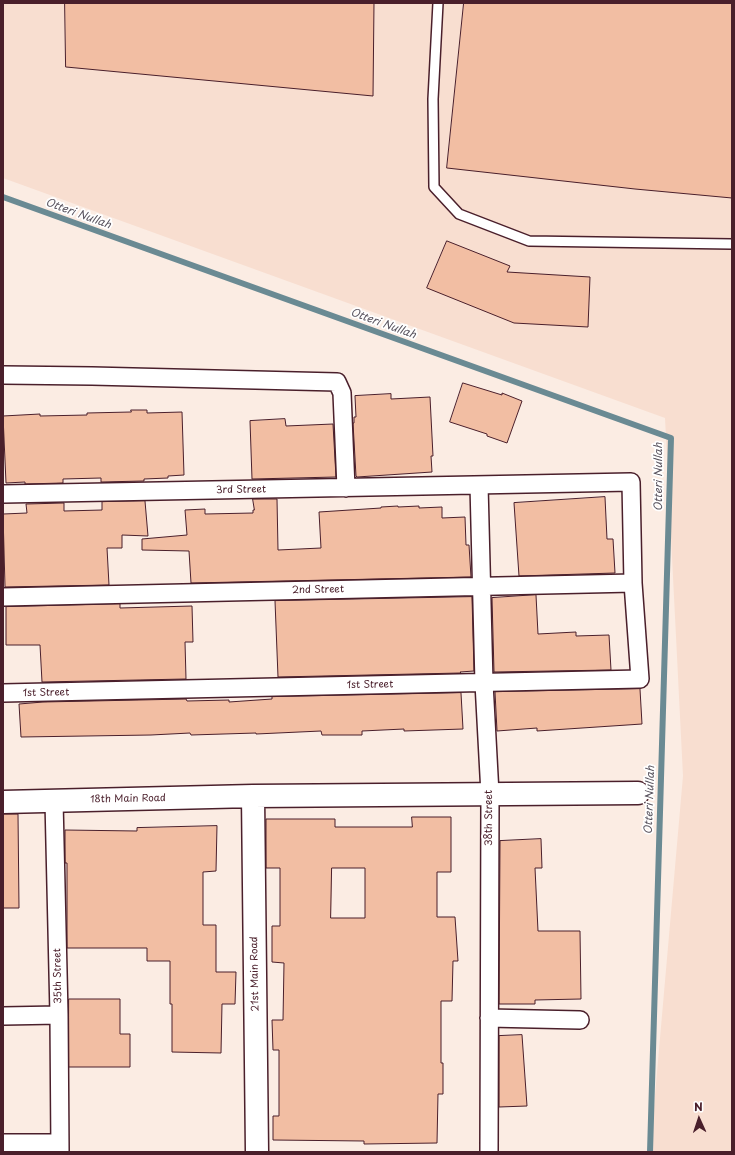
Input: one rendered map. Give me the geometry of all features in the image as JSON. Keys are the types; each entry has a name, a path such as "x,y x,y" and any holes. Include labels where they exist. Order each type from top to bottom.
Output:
{"street":[{"path":"3,375 337,382 342,393 346,488"},
{"name":"3rd Street","path":"3,494 631,482 633,583"},
{"name":"38th Street","path":"479,485 484,683 490,794 488,1018 489,1152"},
{"name":"2nd Street","path":"3,597 633,583"},
{"name":"1st Street","path":"3,693 640,679 633,583"},
{"name":"18th Main Road","path":"3,802 253,796 638,793"},
{"name":"21st Main Road","path":"253,796 257,1152"},
{"name":"35th Street","path":"54,801 59,1015 60,1147"},
{"path":"3,1016 59,1015"},
{"path":"488,1018 580,1020"},
{"path":"3,1143 60,1147"}],"lane":[{"path":"438,3 433,99 434,187 459,214 529,240 732,244"}],"shaded area":[{"path":"3,3 732,3 732,1152 650,1152 683,776 665,418 3,178"}],"building":[{"path":"65,3 374,3 373,96 66,67"},
{"path":"464,3 732,3 732,198 635,189 447,168"},
{"path":"447,241 510,266 507,272 590,277 588,327 514,323 427,288"},
{"path":"463,383 502,395 502,393 522,401 507,443 487,436 487,434 450,422"},
{"path":"391,394 391,399 430,397 433,456 431,456 432,472 357,477 353,423 354,417 356,417 355,396"},
{"path":"131,410 147,410 147,413 182,412 184,475 168,476 168,478 144,479 144,481 101,482 101,478 63,479 63,483 6,483 3,416 40,414 40,416 87,415 87,413 131,412"},
{"path":"285,419 286,426 333,424 336,477 252,479 250,421"},
{"path":"605,497 607,539 613,539 615,573 519,576 514,503"},
{"path":"253,499 277,499 278,550 321,548 319,512 398,506 419,506 419,508 442,507 442,518 465,517 466,545 469,545 471,577 191,583 189,551 142,550 142,539 187,535 185,510 205,509 205,514 253,513"},
{"path":"145,501 148,536 122,535 122,548 107,548 109,585 5,587 3,514 27,513 26,504 64,503 64,511 102,510 102,502"},
{"path":"536,595 538,634 576,632 576,636 609,635 611,670 494,672 492,598"},
{"path":"472,597 474,671 460,672 461,673 278,677 275,601"},
{"path":"120,604 120,608 192,606 193,642 185,642 186,679 42,682 40,645 6,645 6,607"},
{"path":"640,689 642,724 537,731 537,728 497,731 495,692"},
{"path":"461,693 463,729 362,731 362,735 322,735 321,731 256,734 191,735 190,733 21,737 19,704 43,702 186,699 187,701 229,700 229,702 272,699 272,697"},
{"path":"3,814 18,814 19,908 3,908"},
{"path":"412,817 451,817 451,872 437,872 437,917 455,917 458,961 453,961 452,1001 441,1001 441,1063 443,1063 443,1094 438,1094 437,1143 364,1144 364,1141 273,1140 273,1116 279,1116 279,1050 273,1050 272,1020 283,1020 284,963 272,962 272,926 280,926 280,868 266,868 266,819 335,819 335,827 412,827","holes":["332,868 365,868 365,918 331,918"]},
{"path":"217,826 216,871 203,872 203,925 216,925 216,972 236,972 235,1004 222,1004 221,1053 172,1052 170,961 147,961 147,948 67,948 67,863 65,863 65,830 137,831 137,828"},
{"path":"541,839 542,868 535,868 538,931 580,931 581,999 535,1000 535,1004 499,1004 500,841"},
{"path":"69,999 120,999 120,1034 130,1034 130,1067 69,1067"},
{"path":"522,1035 527,1106 499,1107 499,1036"}],"waterway":[{"name":"Otteri Nullah","path":"3,197 671,438 650,1152"}]}
